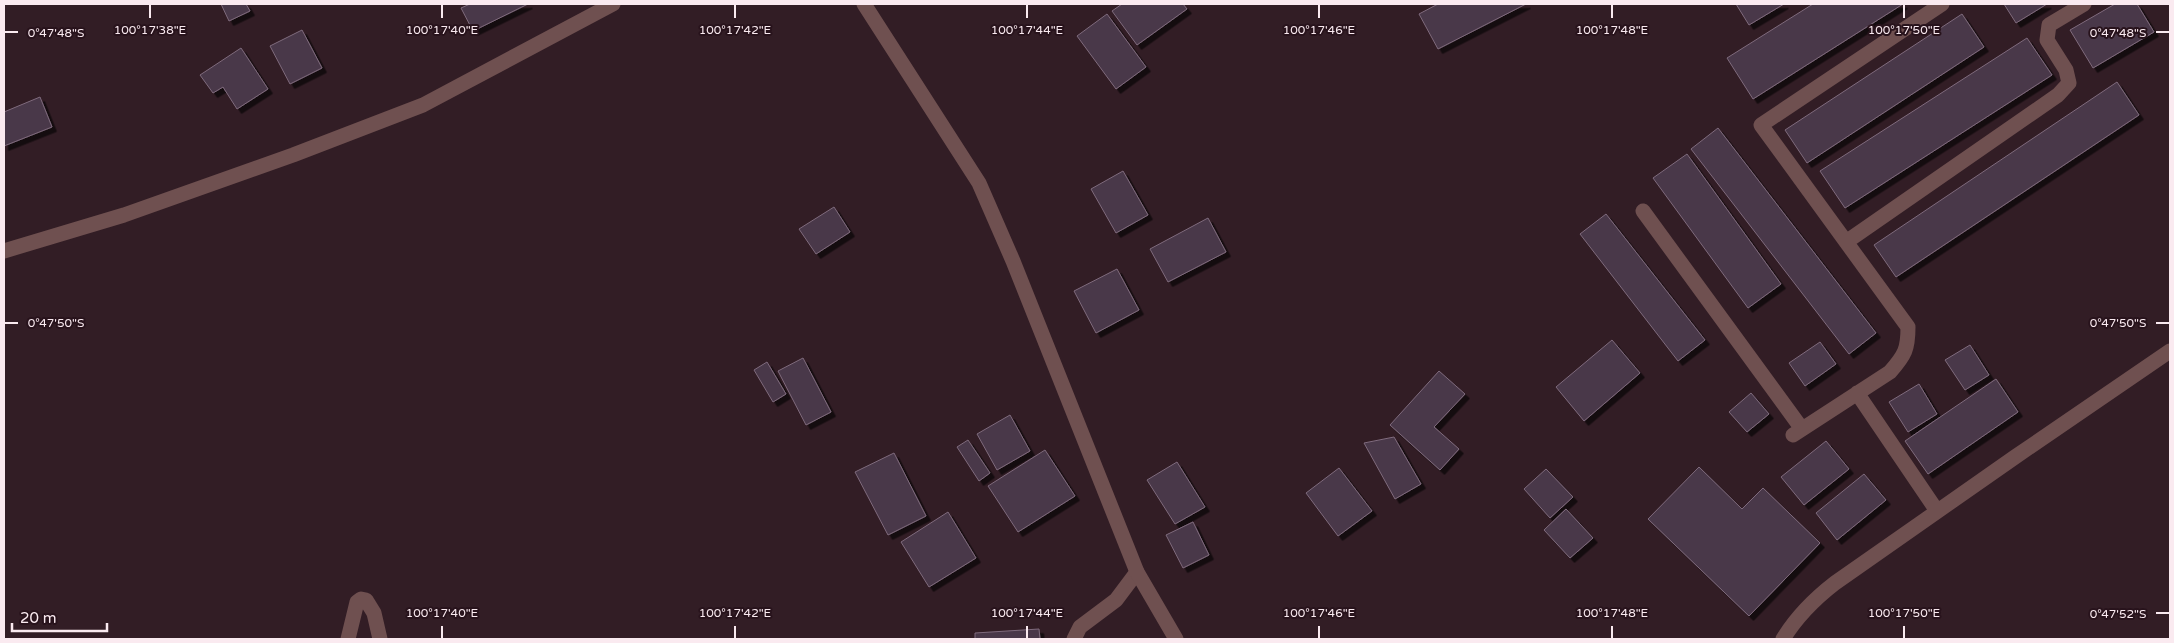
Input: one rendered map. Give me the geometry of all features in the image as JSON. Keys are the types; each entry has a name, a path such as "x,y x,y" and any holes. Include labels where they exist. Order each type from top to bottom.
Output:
{"street":[{"path":"4,251 124,216 422,105 613,4"},
{"path":"864,4 979,183 1137,572 1176,639"},
{"path":"1642,211 1797,432 1890,372 1902,358 1908,346 1908,327 1761,125 1942,4"},
{"path":"1846,242 2058,95 2069,83 2066,70 2047,40 2049,25 2084,4"},
{"path":"1783,639 1795,619 1814,599 1937,511 2170,351"},
{"path":"1857,393 1937,511"},
{"path":"1074,639 1080,628 1116,600 1137,572"},
{"path":"348,639 357,602 362,599 366,600 374,613 380,639"}],"building":[{"path":"221,4 246,4 250,11 229,21"},
{"path":"470,4 528,4 473,31 461,8"},
{"path":"1122,4 1183,4 1187,9 1137,45 1112,11"},
{"path":"1438,4 1526,4 1438,49 1419,14"},
{"path":"1736,4 1784,4 1749,25"},
{"path":"1813,4 1903,4 1753,99 1727,58"},
{"path":"2004,4 2047,4 2016,23"},
{"path":"2115,4 2137,4 2154,32 2093,68 2070,30"},
{"path":"1107,14 1146,67 1116,89 1077,36"},
{"path":"1962,14 1984,47 1807,163 1785,130"},
{"path":"302,30 322,68 290,84 270,46"},
{"path":"2027,38 2052,75 1845,208 1820,171"},
{"path":"241,48 268,89 237,109 223,87 213,93 200,75"},
{"path":"2117,82 2139,115 1896,277 1874,245"},
{"path":"40,97 52,127 4,146 4,112"},
{"path":"1718,128 1876,333 1849,354 1691,149"},
{"path":"1687,154 1781,284 1748,308 1653,178"},
{"path":"1123,171 1148,215 1116,233 1091,189"},
{"path":"834,207 850,232 816,254 799,229"},
{"path":"1606,214 1705,340 1678,361 1580,234"},
{"path":"1208,218 1226,252 1168,282 1150,249"},
{"path":"1117,269 1139,310 1096,333 1074,291"},
{"path":"1612,340 1640,373 1584,421 1556,387"},
{"path":"1820,342 1836,364 1805,386 1789,363"},
{"path":"1970,345 1989,375 1965,390 1945,360"},
{"path":"803,358 831,412 806,425 778,371"},
{"path":"767,362 786,394 773,402 754,370"},
{"path":"1439,371 1465,394 1434,427 1459,449 1440,470 1390,425"},
{"path":"1996,379 2018,412 1928,474 1905,441"},
{"path":"1919,384 1937,414 1908,432 1889,402"},
{"path":"1751,393 1769,414 1747,432 1729,412"},
{"path":"1010,415 1030,451 997,470 977,434"},
{"path":"1394,437 1421,484 1395,499 1364,443"},
{"path":"968,440 990,473 979,481 957,447"},
{"path":"1826,441 1849,469 1804,505 1781,477"},
{"path":"1045,450 1075,496 1018,532 988,486"},
{"path":"894,453 926,516 888,535 855,472"},
{"path":"1177,462 1205,507 1175,524 1147,480"},
{"path":"1699,467 1742,509 1763,488 1820,543 1749,616 1648,519"},
{"path":"1339,468 1372,511 1338,536 1306,493"},
{"path":"1546,469 1573,497 1550,518 1524,489"},
{"path":"1864,474 1886,500 1837,540 1816,513"},
{"path":"1566,509 1593,538 1570,558 1544,530"},
{"path":"948,512 976,558 929,587 901,542"},
{"path":"1193,522 1209,555 1183,568 1166,535"},
{"path":"1039,629 1040,639 975,639 975,633"}]}
